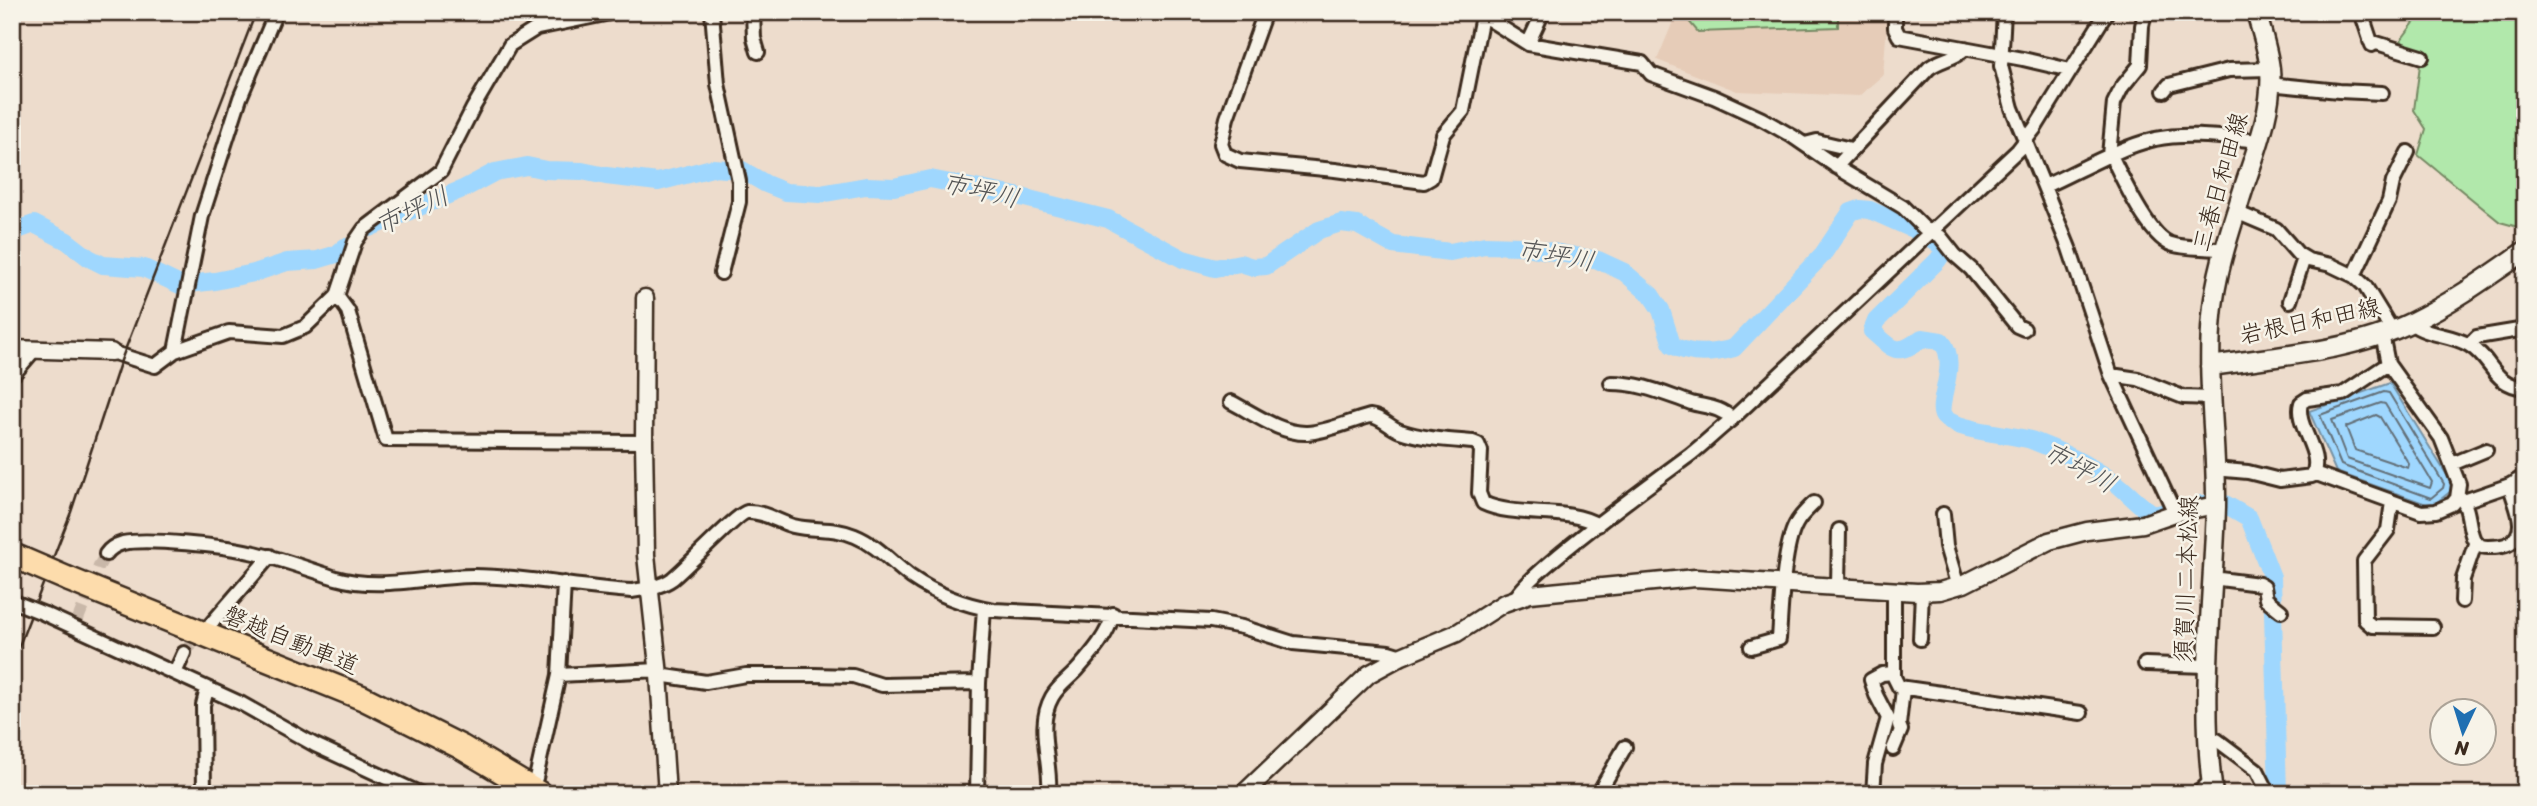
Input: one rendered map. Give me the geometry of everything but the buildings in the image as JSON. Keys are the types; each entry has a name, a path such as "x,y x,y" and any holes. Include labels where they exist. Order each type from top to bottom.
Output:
{"highway":[{"name":"磐越自動車道","path":"12,555 66,586 417,741 511,794"},
{"name":"磐越自動車道","path":"12,572 66,586 363,698 538,786"}],"main road":[{"name":"三春日和田線","path":"2210,366 2216,283 2259,141 2270,77 2256,12"},
{"name":"岩根日和田線","path":"2210,366 2327,348 2387,332 2411,323 2525,251"},
{"name":"須賀川二本松線","path":"2210,366 2216,505 2206,737 2212,787"}],"street":[{"path":"175,351 202,216 240,98 276,12"},
{"path":"12,349 111,352 155,366 175,351 229,332 290,334 305,327 337,296 358,236 372,221 441,171 473,108 510,46 537,29 615,12"},
{"path":"712,12 718,84 739,181 739,202 721,273"},
{"path":"754,12 754,37 758,51"},
{"path":"1265,12 1227,118 1222,144 1225,154 1240,162 1335,170 1424,182 1431,178 1443,135 1463,111 1480,14 1528,44 1642,63 1651,74 1714,97 1762,119 1903,207 1924,228 1940,236 1971,269 2017,326 2024,329"},
{"path":"1528,44 1543,12"},
{"path":"1895,12 1895,28 1899,36 2002,54 2070,70"},
{"path":"2004,12 2002,76 2087,300 2111,375 2175,513"},
{"path":"1516,598 1518,591 1528,582 1732,419 2025,141 2107,12"},
{"path":"2145,12 2140,65 2122,87 2114,103 2110,155 2150,226 2161,239 2180,247 2225,250"},
{"path":"2361,12 2371,43 2422,57"},
{"path":"1836,167 1929,68 1961,53 1965,48"},
{"path":"2164,91 2169,85 2208,74 2241,69 2339,91 2382,93"},
{"path":"2045,186 2110,155 2155,139 2219,138 2259,141"},
{"path":"1805,144 1817,141 1851,149"},
{"path":"2354,275 2389,201 2393,182 2408,152"},
{"path":"2236,212 2270,225 2304,258 2354,275 2365,286 2387,332 2388,365 2444,443 2459,484 2461,498 2470,517 2475,544 2484,547 2502,546 2516,537 2519,512 2510,485"},
{"path":"2290,301 2304,258"},
{"path":"337,296 348,311 386,440 644,442"},
{"path":"645,298 646,555 659,673 667,794"},
{"path":"2411,323 2419,329 2469,345 2505,384 2525,388"},
{"path":"2469,345 2477,337 2525,329"},
{"path":"12,376 35,349"},
{"path":"2314,473 2315,463 2300,415 2301,403 2307,399 2343,394 2388,365"},
{"path":"2111,375 2138,379 2183,397 2211,398"},
{"path":"1611,383 1669,393 1688,402 1716,409 1732,419"},
{"path":"1231,402 1272,423 1298,432 1309,433 1370,416 1378,417 1389,426 1417,436 1473,442 1478,444 1481,450 1479,493 1483,503 1512,510 1584,519 1598,525"},
{"path":"2452,464 2486,450"},
{"path":"2214,469 2248,472 2280,480 2306,478 2314,473"},
{"path":"2314,473 2421,512 2436,510 2461,498 2510,485 2525,475"},
{"path":"2392,502 2388,530 2364,561 2365,620 2372,626 2433,627"},
{"path":"1751,647 1779,639 1783,583 1796,524 1814,503"},
{"path":"1243,794 1369,674 1402,656 1457,633 1516,598 1530,594 1689,579 1922,592 1958,587 2049,541 2087,531 2143,524 2175,513 2216,505"},
{"path":"106,554 110,549 126,543 228,547 360,582 474,576 632,591 650,588 671,579 728,528 738,515 751,512 793,526 835,530 855,536 872,545 911,576 943,596 968,606 1211,621 1242,627 1293,643 1389,652 1402,656"},
{"path":"1943,514 1946,546 1958,587"},
{"path":"1838,586 1839,530"},
{"path":"2462,601 2463,579 2470,552 2475,544"},
{"path":"211,625 270,556"},
{"path":"2212,578 2259,584 2264,587 2266,599 2281,611"},
{"path":"538,786 559,675 564,583"},
{"path":"1894,590 1895,684 1903,689 2081,713"},
{"path":"1920,639 1922,592"},
{"path":"12,601 77,624 206,690 242,704 315,745 421,794"},
{"path":"977,794 979,682 984,608"},
{"path":"1049,794 1051,776 1044,738 1048,706 1052,695 1105,636 1113,614"},
{"path":"175,673 184,653"},
{"path":"2145,664 2207,666"},
{"path":"559,675 659,673 706,682 746,676 849,676 881,685 979,682"},
{"path":"1873,794 1875,764 1888,718 1871,680 1873,677 1894,673"},
{"path":"1893,749 1901,730 1899,724 1903,689"},
{"path":"204,794 203,705 206,690"},
{"path":"2206,737 2217,740 2257,770 2269,794"},
{"path":"1598,794 1625,747"},
{"path":"2197,794 2212,787"}],"shaded area":[{"path":"1677,12 1888,12 1883,75 1859,96 1737,91 1657,60"}],"green space":[{"path":"1689,12 1838,12 1838,27 1698,32 1687,19"},
{"path":"2422,12 2525,12 2525,229 2500,222 2418,155 2426,129 2414,110 2420,65 2401,40"}],"water":[{"path":"2390,383 2455,488 2432,506 2336,472 2309,411"}],"waterway":[{"name":"市坪川","path":"369,228 465,188 495,172 527,166 658,182 712,168 742,170 786,192 820,194 866,186 894,187 930,179 1021,197 1108,219 1183,259 1215,268 1240,263 1253,267 1266,266 1319,230 1341,223 1357,225 1393,245 1450,252 1485,245 1520,246 1598,260 1624,272 1651,295 1661,310 1672,345 1702,353 1734,348 1823,254 1851,212 1870,210 1924,234 1945,249 1938,260 1876,321 1872,331 1895,349 1906,348 1922,338 1941,341 1948,360 1942,403 1944,417 1960,426 2031,440 2062,453 2113,481 2154,515 2174,510"},
{"name":"市坪川","path":"12,232 34,224 67,241 103,265 144,268 180,285 254,273 287,262 317,260 337,254 345,247"},
{"name":"市坪川","path":"2201,504 2225,504 2249,518 2272,577 2278,794"}],"tunnel":[{"path":"78,619 106,554"},
{"path":"184,653 206,630"}],"railway":[{"path":"12,664 71,512 120,363 256,12"}]}
